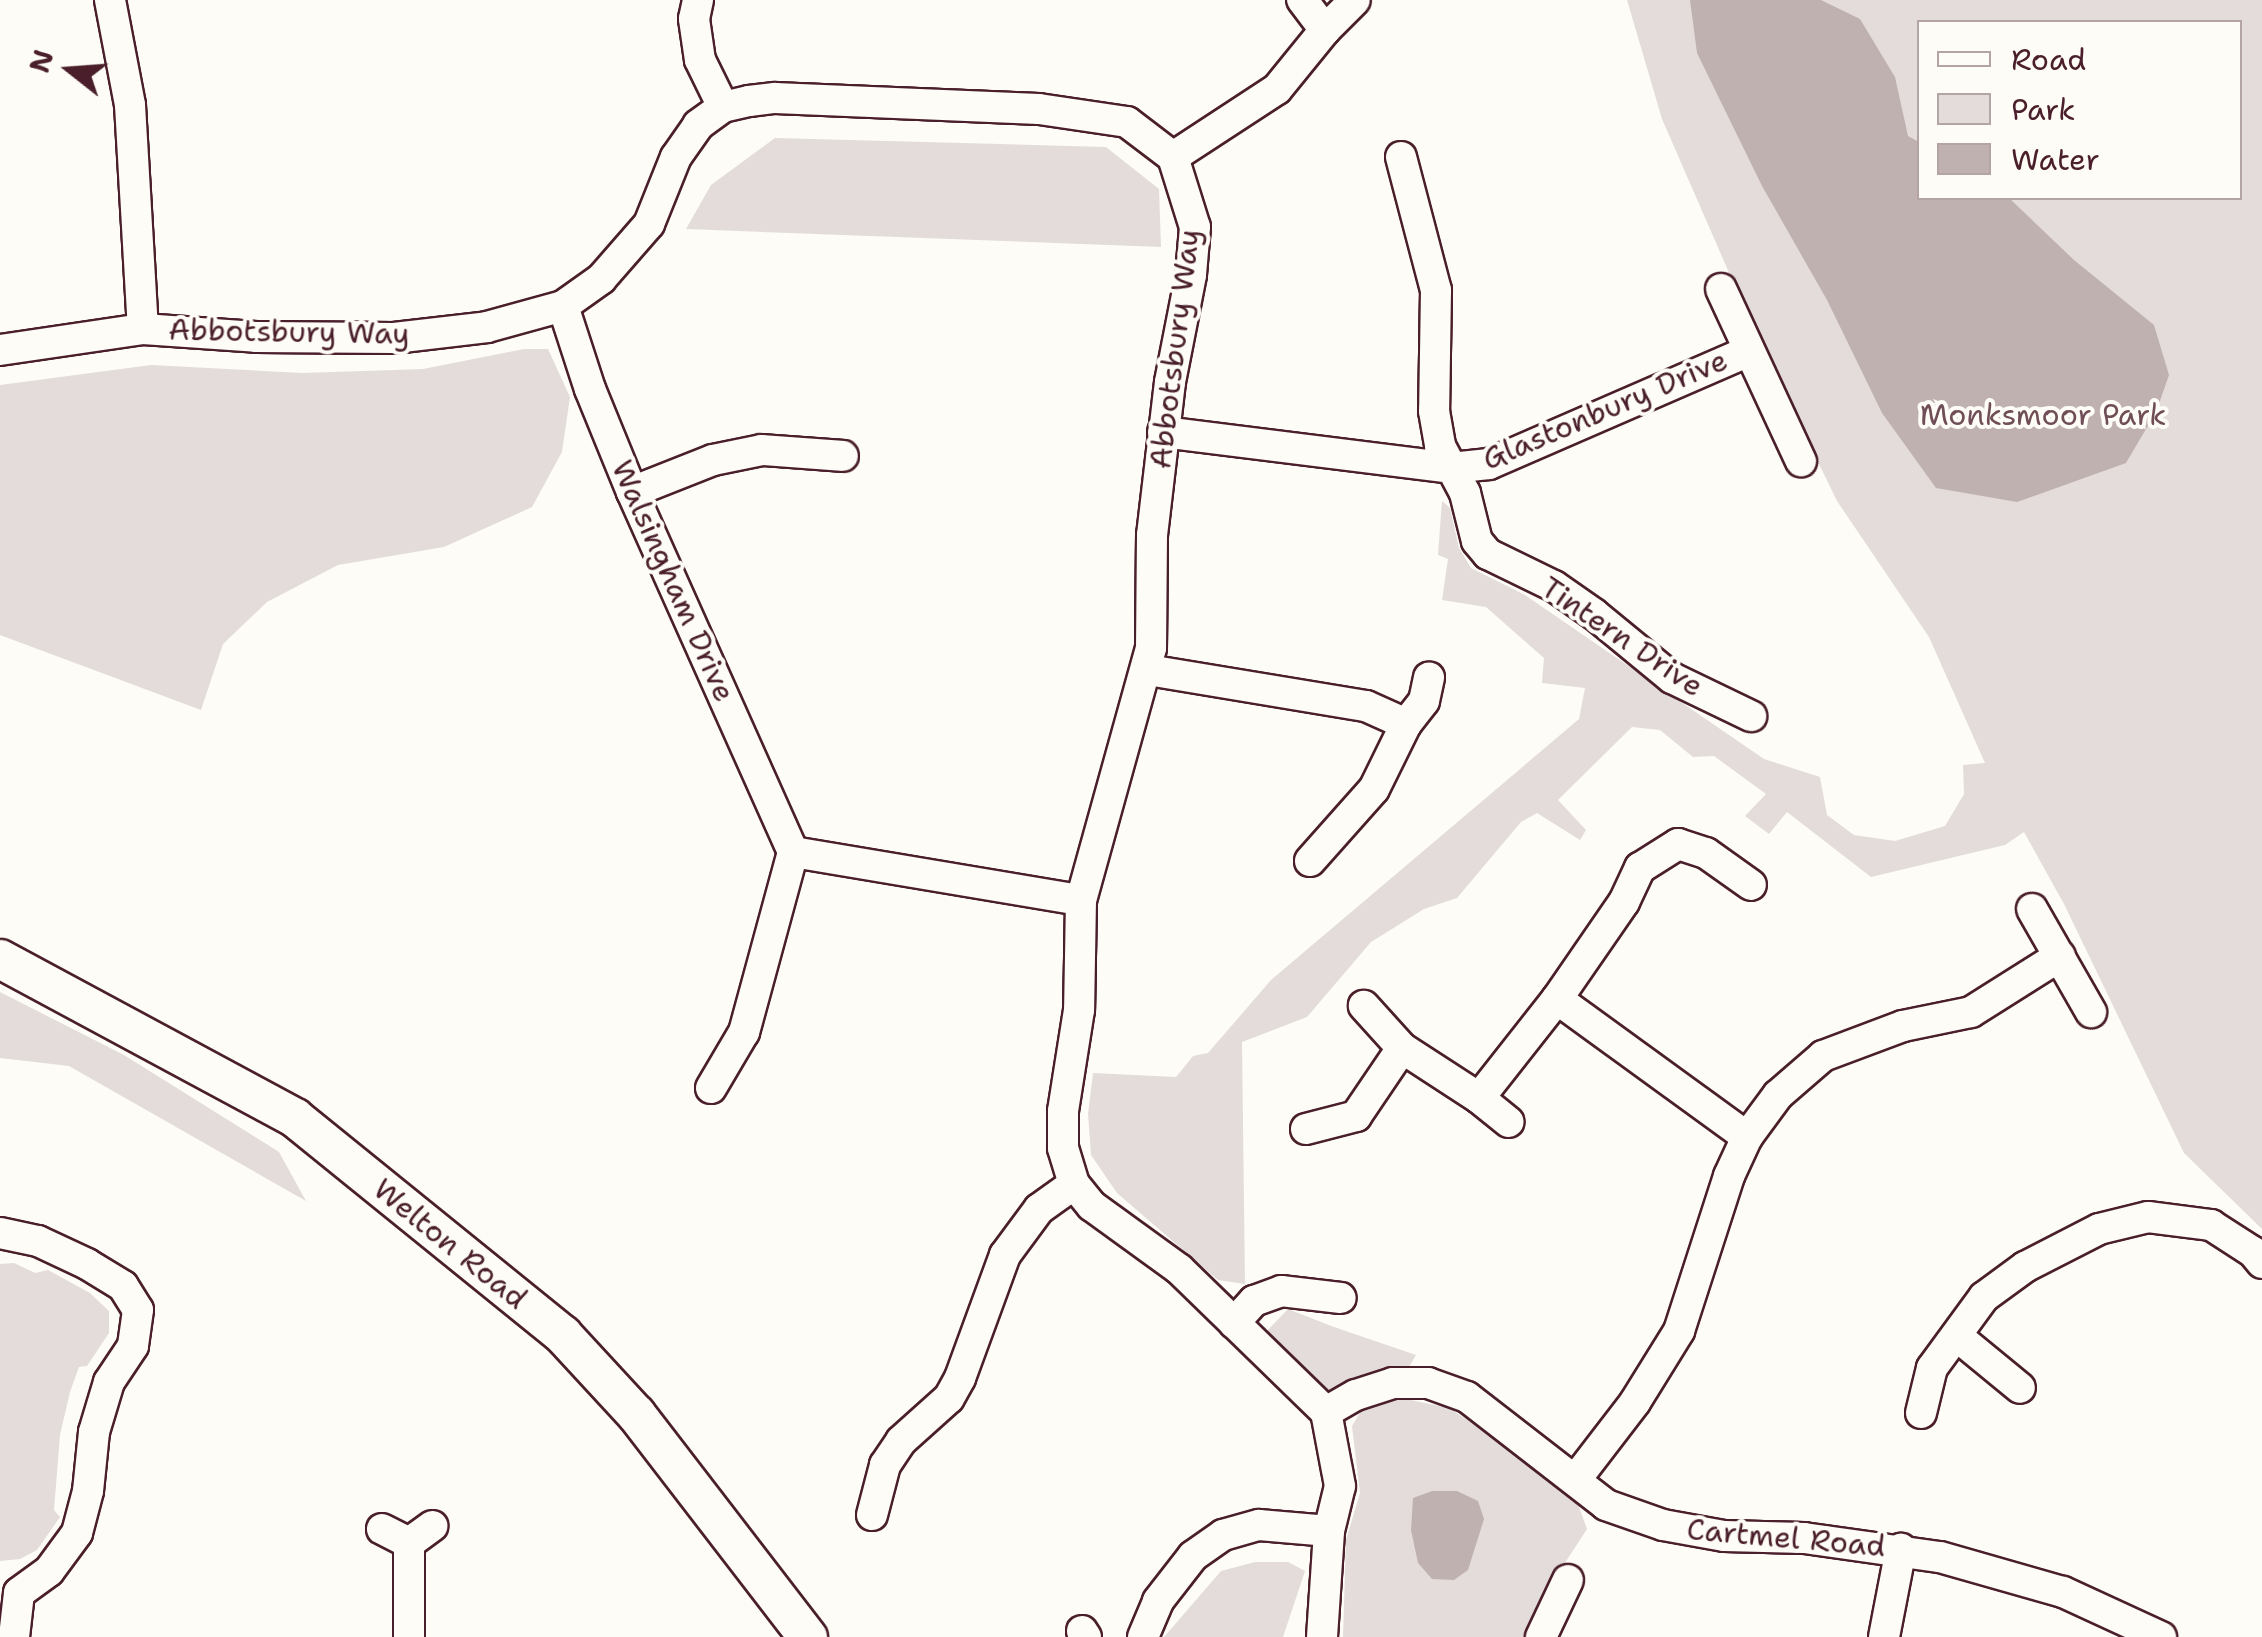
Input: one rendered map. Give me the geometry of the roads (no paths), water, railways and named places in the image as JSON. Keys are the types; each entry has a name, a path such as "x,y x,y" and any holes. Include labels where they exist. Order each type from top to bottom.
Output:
{"street":[{"path":"110,0 130,106 143,329"},
{"path":"698,0 694,19 700,60 723,107 775,98 1039,108 1127,122 1173,157 1276,90 1325,30 1356,0"},
{"path":"1302,0 1325,30"},
{"name":"Abbotsbury Way","path":"0,350 143,329 256,337 394,338 486,326 563,306 601,279 650,224 676,157 698,125 723,107"},
{"name":"Abbotsbury Way","path":"1074,1184 1063,1148 1063,1111 1079,1010 1081,900 1148,670 1152,536 1164,432 1192,274 1195,227 1173,157"},
{"name":"Tintern Drive","path":"1401,157 1436,290 1434,411 1440,446 1465,493 1476,541 1488,554 1554,586 1672,678 1751,716"},
{"path":"1721,289 1801,460"},
{"name":"Walsingham Drive","path":"563,306 590,390 632,492 794,852"},
{"name":"Glastonbury Drive","path":"1164,432 1451,468 1489,464 1748,351"},
{"path":"632,492 713,460 762,450 842,456"},
{"path":"1148,670 1366,706 1406,724"},
{"path":"1310,861 1374,788 1406,724 1424,702 1429,678"},
{"path":"1480,1098 1557,999 1624,902 1640,868 1678,844 1706,854 1751,885"},
{"path":"711,1088 744,1032 794,852 1081,900"},
{"path":"2032,909 2090,1012"},
{"path":"1576,1479 1635,1402 1679,1331 1729,1176 1747,1137 1778,1094 1824,1056 1902,1026 1970,1012 2060,956"},
{"name":"Welton Road","path":"0,958 294,1118 563,1336 636,1414 808,1637"},
{"path":"1557,999 1747,1137"},
{"path":"1364,1006 1402,1048 1480,1098 1509,1122"},
{"path":"1306,1129 1356,1116 1402,1048"},
{"path":"872,1515 885,1465 901,1442 949,1398 960,1378 1006,1255 1039,1209 1074,1184 1092,1206 1179,1268 1326,1412 1340,1486 1330,1532 1322,1637"},
{"path":"1921,1412 1932,1368 1984,1297 2025,1266 2098,1229 2148,1217 2210,1225 2254,1252 2262,1263"},
{"path":"0,1233 38,1241 87,1264 123,1286 138,1310 134,1346 109,1382 94,1432 78,1533 49,1572 9,1589 14,1637"},
{"path":"1234,1324 1254,1302 1281,1291 1341,1298"},
{"path":"1958,1337 2020,1388"},
{"name":"Cartmel Road","path":"1326,1412 1356,1395 1393,1382 1428,1383 1467,1397 1606,1505 1662,1526 1724,1536 1804,1538 1900,1549 2063,1592 2160,1637"},
{"path":"1142,1637 1158,1601 1193,1556 1222,1535 1259,1525 1330,1532"},
{"path":"407,1532 409,1637"},
{"path":"1884,1637 1900,1549"},
{"path":"1541,1637 1568,1580"}],"water":[{"path":"1690,0 1821,0 1860,19 1895,77 1908,136 1917,141 1917,200 2011,200 2074,260 2154,325 2169,375 2156,412 2126,463 2017,502 1936,488 1882,413 1697,53"},
{"path":"1432,1491 1457,1491 1478,1501 1484,1519 1468,1570 1454,1580 1432,1579 1418,1563 1411,1530 1413,1498"}],"park label":[{"name":"Monksmoor Park","path":"2043,415"}]}
